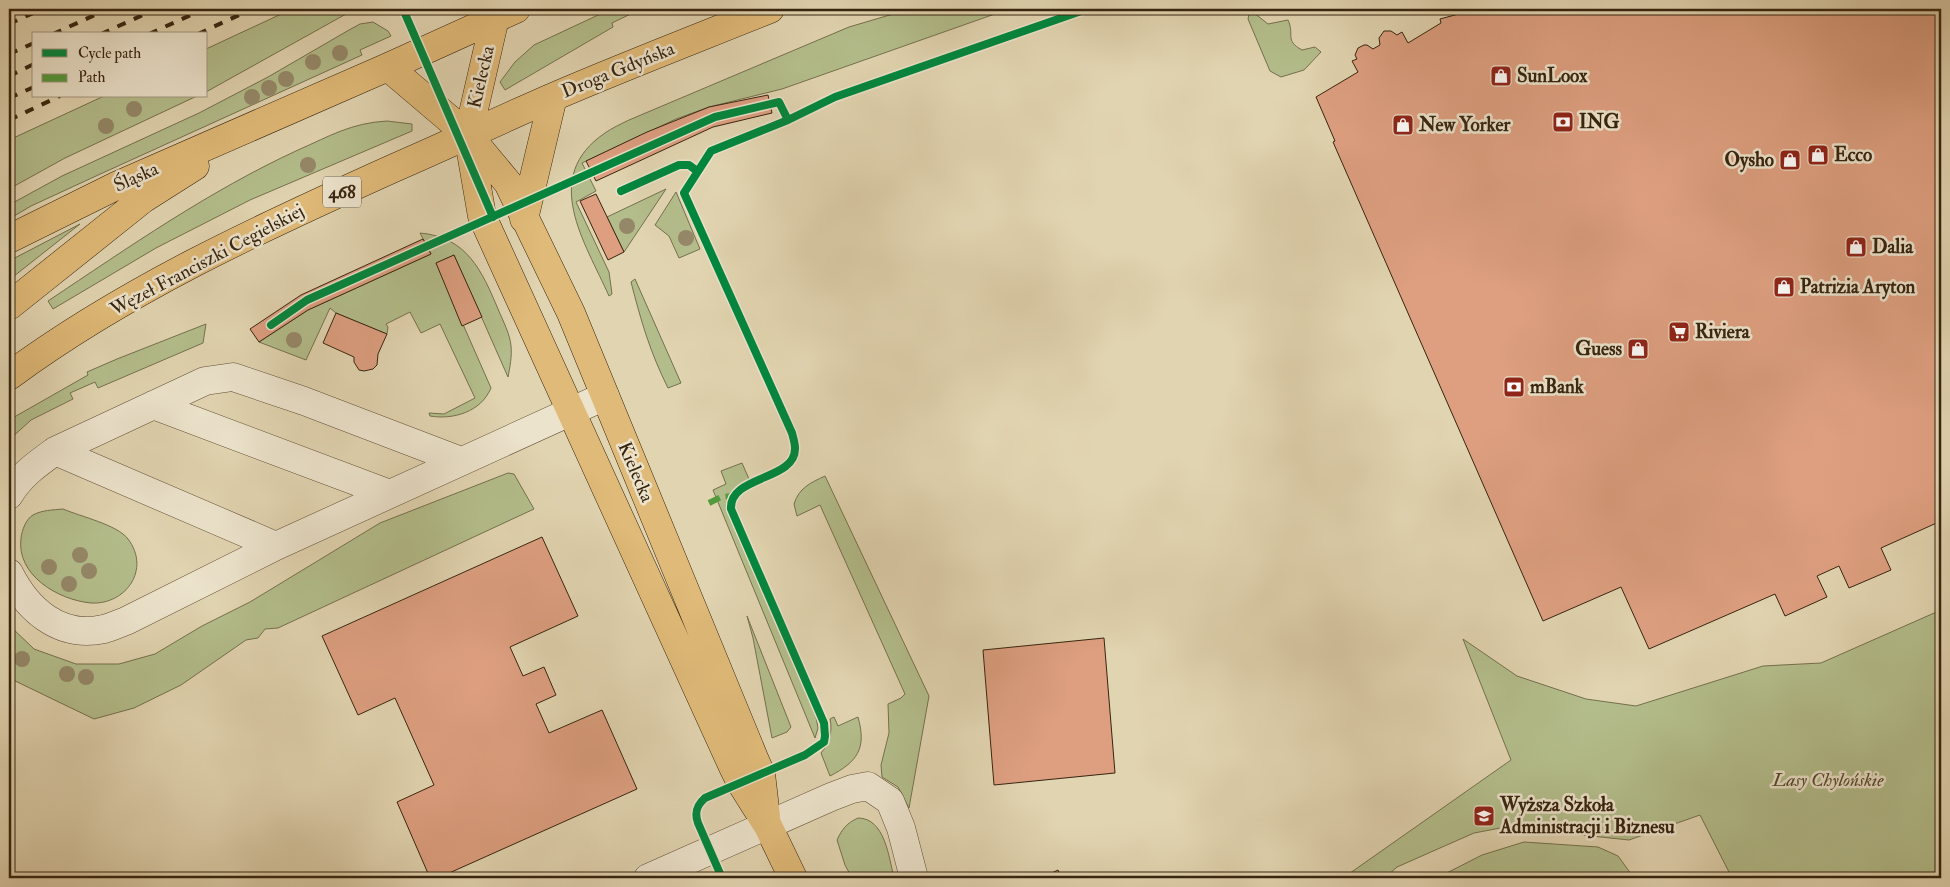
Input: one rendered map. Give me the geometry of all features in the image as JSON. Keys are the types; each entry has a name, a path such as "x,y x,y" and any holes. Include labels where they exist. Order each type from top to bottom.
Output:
{"main road":[{"name":"Droga Gdyńska","path":"468,135 552,97 770,9"},
{"path":"9,306 143,199 266,121 388,68 506,13"},
{"name":"Kielecka","path":"506,13 468,135 482,216 741,783 768,826 793,878"},
{"name":"Kielecka","path":"388,68 468,135 508,183 570,313 761,774 768,826"},
{"path":"524,219 552,97"},
{"name":"Śląska","path":"9,239 118,185 266,121"},
{"name":"Węzeł Franciszki Cegielskiej","path":"9,376 59,341 104,313 217,251 276,221 468,135"}],"street":[{"path":"9,495 16,483 33,467 55,452 205,381 233,377 304,401 461,461"},
{"path":"9,573 23,598 49,621 64,627 80,630 102,629 126,621 276,546 604,396"},
{"path":"153,405 390,494"},
{"path":"55,452 276,546"},
{"path":"648,878 852,789 868,786 890,801 901,828 914,878"}],"green space":[{"path":"292,9 355,9 208,91 208,48"},
{"path":"611,9 641,9 612,23 613,27 505,90 500,82 515,62 534,45"},
{"path":"910,9 1009,9 782,89 709,107 676,119 582,163 596,191 576,202 609,272 612,294 609,296 589,254 574,211 571,190 575,169 586,150 605,133 629,120 849,27"},
{"path":"1253,12 1268,24 1288,20 1293,43 1302,50 1315,47 1321,52 1304,70 1281,77 1270,71 1248,19 1249,14"},
{"path":"373,22 388,31 391,36 360,50 362,55 31,206 9,219 9,205 62,176 199,113 268,77 360,24"},
{"path":"100,98 193,98 65,158 9,189 9,140"},
{"path":"387,121 412,124 412,131 250,200 156,248 53,309 48,301 170,221 265,166 351,127"},
{"path":"666,189 624,252 607,217"},
{"path":"676,192 700,249 679,258 669,236 655,225"},
{"path":"80,224 9,280 9,261"},
{"path":"420,233 450,241 471,258 486,282 509,337 511,354 508,377 454,255 436,263 491,388 480,403 473,408 448,417 430,416 429,413 444,414 475,398 440,324 421,333 410,312 386,324 388,327 387,334 336,313 330,308 306,360 259,342 308,310 431,254"},
{"path":"635,279 681,383 668,388 642,323 631,282"},
{"path":"206,324 203,343 98,388 95,382 70,393 73,399 31,420 9,440 9,420 88,375 87,372"},
{"path":"742,463 749,479 739,485 729,495 726,510 816,717 818,728 815,738 713,490 726,484 721,471"},
{"path":"508,473 514,474 534,509 278,628 265,629 258,638 246,640 181,685 134,708 94,719 9,678 9,625 34,649 76,664 119,664 155,654 202,626 250,602 380,523"},
{"path":"825,476 929,696 909,808 898,787 882,777 881,765 889,733 888,704 905,694 820,505 797,516 794,504 796,498 802,490"},
{"path":"63,509 116,529 128,539 134,550 137,562 136,573 124,592 115,598 104,602 91,603 65,597 42,583 32,574 25,563 21,551 21,538 23,528 28,519 40,512"},
{"name":"Lasy Chylońskie","path":"1941,610 1941,878 1732,878 1700,815 1629,840 1506,827 1474,833 1397,867 1385,878 1343,878 1511,760 1463,639 1517,676 1586,699 1636,706 1763,666 1821,663"},
{"path":"747,616 791,727 787,732 772,738 753,638"},
{"path":"834,717 838,726 858,717 861,738 858,753 853,760 830,776 821,753 830,737 830,719"},
{"path":"858,818 867,820 880,832 888,850 894,878 852,878 845,865 837,840 845,827"},
{"path":"1524,842 1598,847 1618,856 1634,878 1564,878 1562,872 1546,878 1437,878 1482,855"}],"building":[{"name":"Riviera","path":"1477,9 1941,9 1941,521 1881,548 1891,570 1849,588 1839,566 1817,576 1827,597 1785,616 1775,594 1649,649 1621,587 1543,621 1333,142 1335,141 1316,97 1358,72 1352,61 1357,59 1355,55 1358,48 1367,45 1373,49 1380,45 1379,38 1384,31 1391,31 1397,35 1402,32 1408,43 1441,23 1440,19"},
{"path":"768,95 772,113 713,127 596,181 586,161 647,132 709,107"},
{"path":"596,194 624,252 608,260 580,201"},
{"path":"423,239 431,254 308,310 259,342 250,329 301,295"},
{"path":"454,255 482,317 462,326 436,263"},
{"path":"336,313 387,334 378,354 377,365 373,369 359,370 354,362 354,357 323,343"},
{"path":"542,537 578,616 510,647 523,676 544,667 556,695 536,704 549,733 602,710 637,789 438,878 430,878 397,802 434,785 395,698 358,715 322,636"},
{"path":"1104,638 1115,773 994,785 983,650"},
{"path":"1058,870 1062,878 1041,878"}],"railway":[{"path":"9,24 42,9"},
{"path":"57,32 108,9"},
{"path":"105,32 156,9"},
{"path":"153,32 204,9"},
{"path":"202,32 252,9"},
{"path":"9,54 32,44"},
{"path":"9,76 32,65"},
{"path":"9,98 32,88"},
{"path":"9,120 56,98"}],"marked path":[{"path":"709,503 721,497 733,496"}],"cycle path":[{"path":"403,9 493,217"},
{"path":"722,878 698,823 696,812 700,803 705,798 805,755 824,742 825,736 824,723 731,509 733,498 740,490 775,473 785,467 792,459 795,448 792,433 684,193 711,151 788,120 835,97 1087,9"},
{"path":"271,325 307,300 715,117 779,102 788,120"},
{"path":"621,191 679,165 689,165 697,171"}],"place":[{"name":"SunLoox","path":"1501,76"},
{"name":"ING","path":"1563,122"},
{"name":"New Yorker","path":"1403,125"},
{"name":"Ecco","path":"1818,155"},
{"name":"Oysho","path":"1790,160"},
{"name":"Dalia","path":"1856,247"},
{"name":"Patrizia Aryton","path":"1784,287"},
{"name":"Riviera","path":"1679,332"},
{"name":"Guess","path":"1638,349"},
{"name":"mBank","path":"1514,387"},
{"name":"Wyższa Szkoła Administracji i Biznesu","path":"1484,816"}]}
